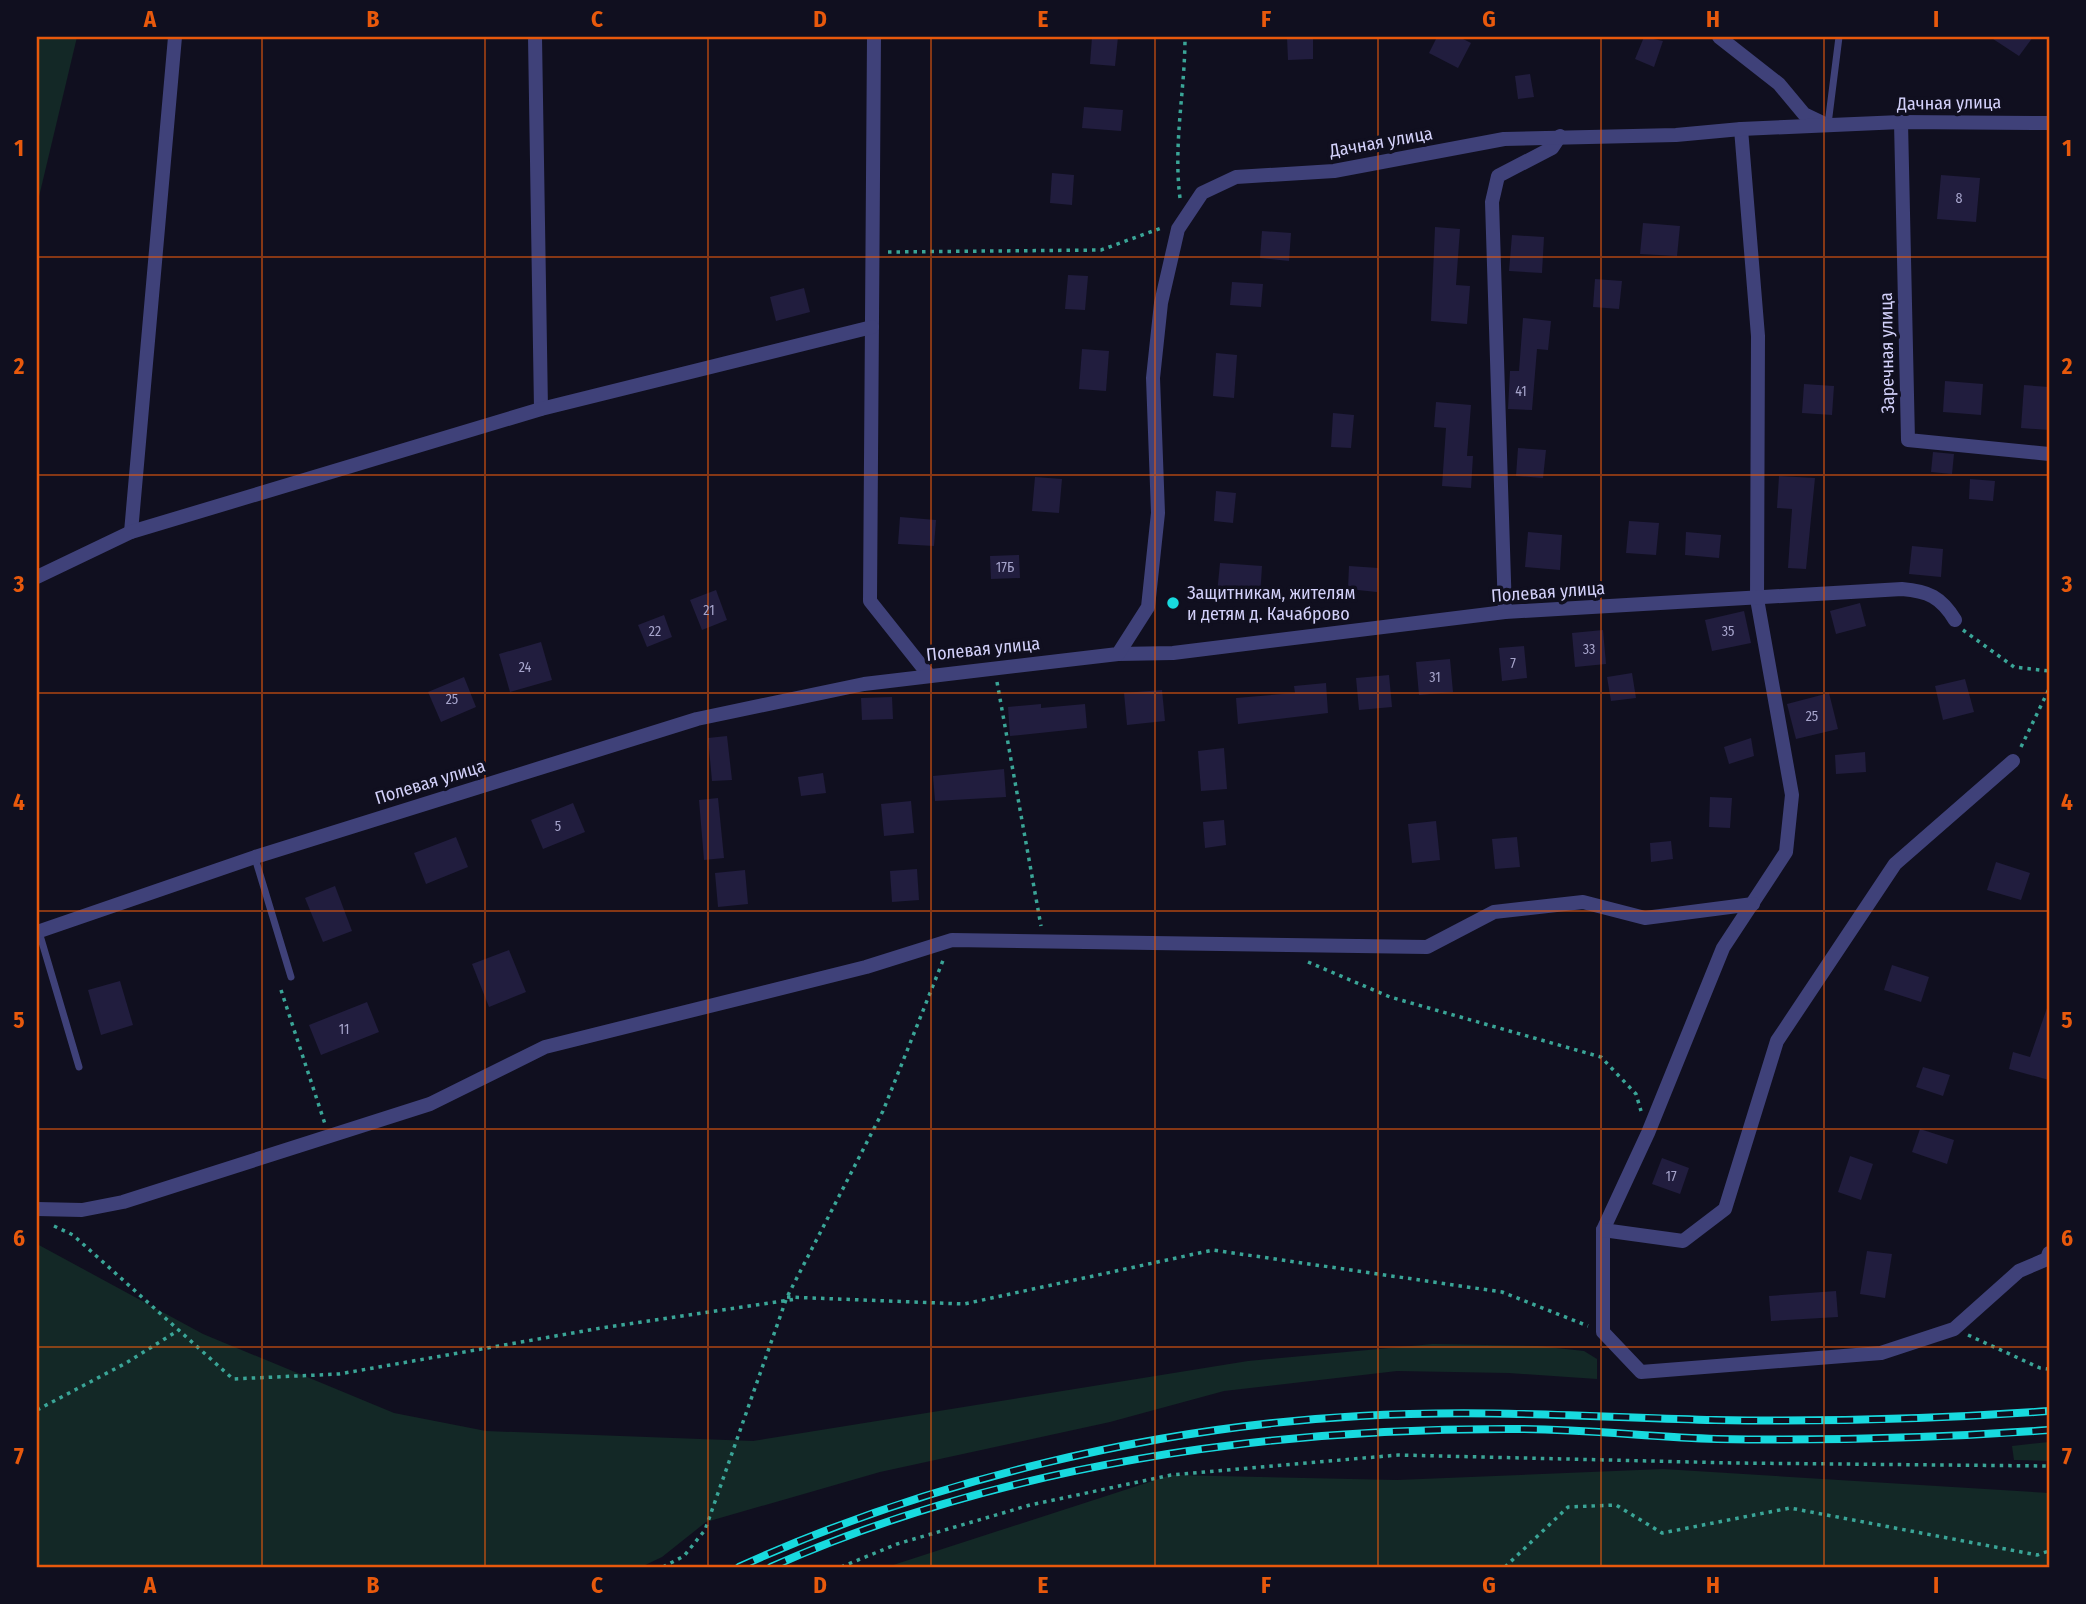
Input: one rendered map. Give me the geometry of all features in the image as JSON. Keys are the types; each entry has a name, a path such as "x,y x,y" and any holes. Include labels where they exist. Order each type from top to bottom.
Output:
{"street":[{"path":"131,532 175,37"},
{"path":"535,37 541,409"},
{"path":"874,37 870,601 928,674"},
{"path":"1719,37 1779,84 1804,114 1827,125"},
{"name":"Дачная улица","path":"1118,654 1148,607 1158,513 1153,378 1161,303 1178,229 1202,193 1236,177 1334,171 1504,139 1676,135 1741,129 1901,122 2049,123"},
{"name":"Заречная улица","path":"1901,122 1908,440 2049,454"},
{"path":"1741,129 1758,336 1758,598 1792,795 1786,852 1723,948 1648,1133 1603,1230 1603,1332 1641,1372 1881,1353 1954,1329 2019,1271 2047,1259 2049,1253"},
{"path":"1505,612 1492,202 1497,176 1552,148 1560,136"},
{"path":"37,577 131,532 541,409 872,327"},
{"name":"Полевая улица","path":"38,932 255,857 697,719 864,684 994,666 1118,654 1174,653 1505,612 1902,589 1925,591 1944,602 1955,620"},
{"path":"1603,1230 1683,1241 1724,1209 1777,1041 1895,864 2013,761"},
{"path":"37,1209 82,1210 123,1202 430,1104 545,1046 866,967 952,940 1427,947 1494,912 1583,902 1645,918 1753,904"}],"lane":[{"path":"1827,125 1839,37"},
{"path":"255,857 291,977"},
{"path":"38,932 79,1067"}],"path":[{"path":"872,252 1101,250 1183,220 1176,164 1185,84 1185,37"},
{"path":"1955,620 1968,636 2014,667 2049,671"},
{"path":"994,666 1044,942"},
{"path":"2013,761 2049,689"},
{"path":"663,1567 684,1556 705,1530 786,1299 884,1111 952,940"},
{"path":"1307,961 1390,997 1601,1057 1636,1094 1648,1133"},
{"path":"281,990 330,1137"},
{"path":"49,1224 73,1235 233,1378 326,1374 786,1299 964,1304 1213,1250 1502,1292 1603,1332"},
{"path":"1954,1329 2040,1368 2049,1369"},
{"path":"37,1410 126,1363 179,1330"},
{"path":"841,1567 898,1544 1030,1505 1171,1475 1398,1455 1734,1463 2049,1465"},
{"path":"1505,1567 1568,1507 1616,1505 1662,1533 1790,1508 2037,1555 2049,1551"}],"green space":[{"path":"37,37 77,37 37,205"},
{"path":"37,1244 203,1334 394,1413 486,1431 753,1441 1248,1361 1433,1344 1538,1346 1584,1351 1597,1359 1597,1379 1509,1373 1397,1371 1224,1391 1110,1422 880,1472 706,1522 662,1557 641,1567 37,1567"},
{"path":"2049,1442 2049,1461 2014,1460 2012,1446"},
{"path":"1663,1469 2049,1493 2049,1567 887,1567 1171,1475 1397,1480"}],"building":[{"path":"1092,37 1118,37 1115,66 1090,64"},
{"path":"1287,37 1313,37 1313,59 1288,60"},
{"path":"1437,37 1459,37 1471,43 1458,68 1429,53"},
{"path":"1644,37 1663,41 1654,67 1635,59"},
{"path":"1990,37 2033,37 2019,56"},
{"path":"1530,74 1534,97 1518,99 1515,76"},
{"path":"1084,107 1123,110 1121,131 1082,128"},
{"path":"1052,173 1074,175 1072,205 1050,203"},
{"path":"1941,175 1980,178 1976,222 1937,219"},
{"path":"1643,223 1680,226 1677,256 1640,254"},
{"path":"1435,227 1460,229 1456,285 1470,286 1467,324 1431,321"},
{"path":"1262,231 1291,233 1289,261 1260,258"},
{"path":"1512,235 1544,237 1542,273 1509,271"},
{"path":"1068,275 1088,276 1085,310 1065,309"},
{"path":"1595,279 1622,281 1619,309 1593,307"},
{"path":"1232,282 1263,284 1261,307 1230,305"},
{"path":"804,288 810,312 776,321 770,297"},
{"path":"1523,318 1551,321 1548,350 1537,349 1532,410 1508,409 1510,371 1519,371"},
{"path":"1082,349 1109,351 1106,391 1079,389"},
{"path":"1216,353 1237,355 1234,398 1213,396"},
{"path":"1945,381 1983,384 1981,415 1943,412"},
{"path":"1804,384 1834,386 1832,415 1802,413"},
{"path":"2024,385 2049,387 2049,430 2021,428"},
{"path":"1436,402 1471,405 1467,456 1473,456 1471,488 1442,486 1446,428 1434,427"},
{"path":"1333,413 1354,415 1351,448 1331,447"},
{"path":"1518,448 1546,450 1543,478 1516,476"},
{"path":"1933,452 1954,454 1952,474 1931,472"},
{"path":"1779,476 1815,478 1806,569 1788,568 1792,509 1777,508"},
{"path":"1035,477 1062,479 1059,513 1032,511"},
{"path":"1970,479 1995,481 1993,501 1969,499"},
{"path":"1216,491 1236,493 1233,523 1214,521"},
{"path":"900,517 936,520 934,546 898,544"},
{"path":"1629,521 1659,523 1656,555 1626,553"},
{"path":"1528,532 1562,535 1560,570 1525,567"},
{"path":"1686,532 1721,535 1719,558 1685,555"},
{"path":"1912,546 1943,549 1941,577 1909,574"},
{"path":"1019,555 1020,578 991,579 990,556"},
{"path":"1220,563 1262,566 1260,597 1217,594"},
{"path":"1349,566 1378,568 1377,592 1348,589"},
{"path":"716,590 727,620 702,630 690,600"},
{"path":"1860,603 1866,626 1836,634 1830,611"},
{"path":"1744,611 1751,643 1712,651 1705,620"},
{"path":"664,615 672,637 647,647 638,625"},
{"path":"1603,630 1606,664 1575,667 1572,633"},
{"path":"541,642 552,680 510,692 499,654"},
{"path":"1524,646 1527,678 1502,681 1499,648"},
{"path":"1450,659 1453,692 1419,695 1416,662"},
{"path":"1632,673 1636,698 1611,701 1607,677"},
{"path":"1389,675 1392,707 1359,710 1356,678"},
{"path":"464,677 476,707 441,722 428,692"},
{"path":"1965,679 1974,712 1943,720 1935,686"},
{"path":"1326,683 1328,713 1238,724 1236,698 1295,693 1294,686"},
{"path":"1162,690 1165,721 1127,725 1124,693"},
{"path":"1829,693 1838,729 1796,739 1787,704"},
{"path":"892,697 893,719 862,720 861,698"},
{"path":"1041,704 1041,708 1085,704 1087,728 1010,736 1008,707"},
{"path":"727,736 732,780 712,781 708,738"},
{"path":"1751,738 1754,756 1729,764 1724,747"},
{"path":"1224,748 1227,789 1201,791 1198,751"},
{"path":"1865,752 1866,772 1836,774 1835,755"},
{"path":"1004,769 1006,797 935,801 933,776"},
{"path":"823,773 826,793 801,796 798,777"},
{"path":"1710,797 1732,798 1730,828 1709,827"},
{"path":"718,798 724,858 704,860 699,800"},
{"path":"911,801 914,833 884,836 881,804"},
{"path":"573,803 585,832 543,849 531,820"},
{"path":"1224,820 1226,845 1205,848 1203,822"},
{"path":"1436,821 1440,860 1412,863 1408,824"},
{"path":"456,837 468,867 426,884 414,853"},
{"path":"1517,837 1520,867 1495,869 1492,839"},
{"path":"1671,841 1673,859 1651,862 1650,843"},
{"path":"1996,862 2030,873 2021,900 1987,890"},
{"path":"917,869 919,900 892,902 890,871"},
{"path":"745,870 748,904 718,907 715,873"},
{"path":"335,886 352,931 323,942 305,898"},
{"path":"509,950 526,992 489,1007 472,964"},
{"path":"1892,965 1929,977 1921,1002 1884,990"},
{"path":"120,981 133,1025 101,1035 88,990"},
{"path":"367,1002 379,1032 321,1055 309,1025"},
{"path":"2047,1008 2049,1080 2009,1069 2013,1052 2030,1057"},
{"path":"1923,1067 1950,1075 1943,1096 1916,1087"},
{"path":"1920,1129 1954,1140 1947,1164 1912,1152"},
{"path":"1850,1156 1873,1164 1861,1200 1838,1192"},
{"path":"1662,1158 1689,1168 1680,1194 1652,1184"},
{"path":"1867,1251 1892,1254 1885,1298 1860,1294"},
{"path":"1836,1291 1838,1317 1771,1321 1769,1296"}],"railway":[{"path":"739,1567 811,1536 964,1484 1123,1446 1282,1422 1449,1413 1798,1421 2049,1411"},
{"path":"771,1567 859,1532 949,1502 1042,1478 1135,1459 1230,1445 1421,1430 1540,1429 1717,1439 1800,1440 2049,1430"}],"place":[{"name":"Защитникам, жителям и детям д. Качаброво","path":"1173,603"}]}
